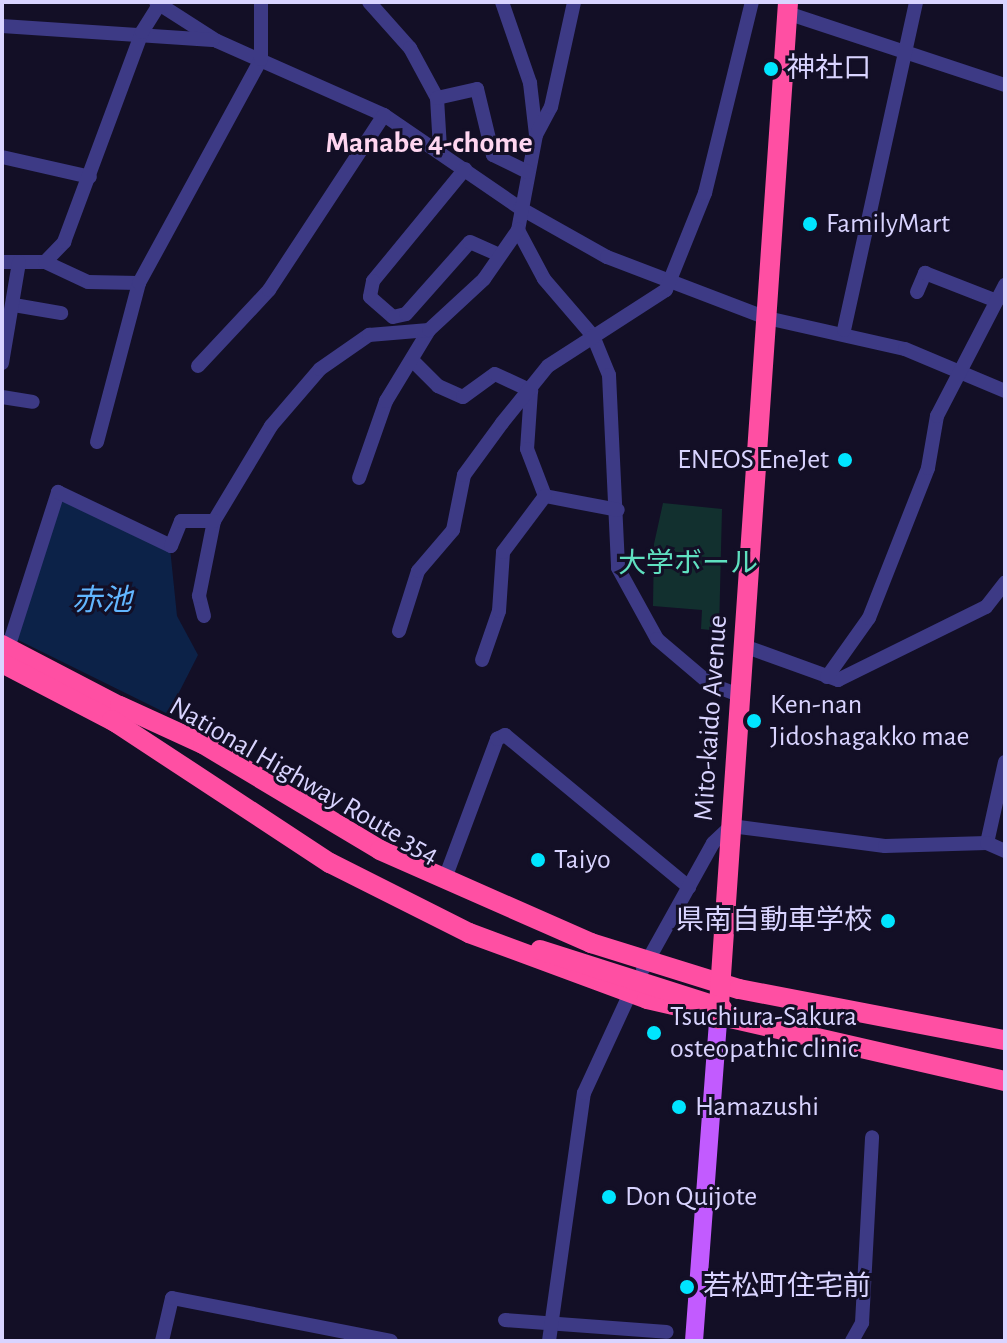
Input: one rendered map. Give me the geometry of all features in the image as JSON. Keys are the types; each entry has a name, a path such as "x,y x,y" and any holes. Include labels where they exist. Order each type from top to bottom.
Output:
{"highway":[{"name":"Mito-kaido Avenue","path":"720,1001 787,8"},
{"name":"National Highway Route 354","path":"4,652 116,713 374,874 542,944 720,1001"},
{"path":"116,713 203,744 444,881 646,962 720,1001 1005,1081"},
{"path":"116,713 369,886 629,994 720,1001 1005,1040"},
{"path":"720,1001 1005,1068"},
{"path":"822,1025 1005,1054"}],"main road":[{"name":"Mito-kaido Avenue","path":"694,1341 720,1001"}],"street":[{"path":"97,442 139,283 261,59 261,2"},
{"path":"369,2 410,48 437,98 440,148"},
{"path":"502,2 530,83 536,135"},
{"path":"574,2 551,107 536,135 518,230 544,279 593,336 615,405 618,568 651,633 710,684 741,696"},
{"path":"399,631 418,571 453,530 464,475 548,366 593,336 654,302 670,281 711,170 752,2"},
{"path":"844,330 902,48 916,2"},
{"path":"45,262 64,242 142,32 159,3 217,41 384,115 440,148 520,208 607,257 767,318 844,330 1005,391"},
{"path":"787,8 1005,85"},
{"path":"2,26 142,32 217,41"},
{"path":"437,98 477,89 493,155 528,172"},
{"path":"198,366 269,290 384,115"},
{"path":"2,157 90,177"},
{"path":"465,169 373,281 370,297 393,317 406,314 470,242 497,254"},
{"path":"359,478 386,401 414,362 429,330 484,279 497,254 518,230"},
{"path":"2,262 45,262 88,282 139,283"},
{"path":"2,363 19,262"},
{"path":"917,292 925,273 997,301"},
{"path":"827,677 869,618 958,371 1005,285"},
{"path":"14,305 61,313"},
{"path":"204,616 199,596 214,521 271,426 320,369 384,329 429,330"},
{"path":"414,362 438,386 463,397 495,374 531,391"},
{"path":"531,391 527,449 545,496"},
{"path":"2,397 33,402"},
{"path":"4,652 58,492 171,546 181,521 214,521"},
{"path":"545,496 618,510"},
{"path":"482,660 499,611 503,552 545,496"},
{"path":"744,646 827,677 861,674 986,607 1005,583"},
{"path":"444,881 497,739 505,735 689,887"},
{"path":"987,843 1005,762"},
{"path":"549,1341 584,1093 646,962 701,866 731,826 885,846 987,843 1005,851"},
{"path":"701,866 718,870 728,883"},
{"path":"852,1341 862,1323 872,1137"},
{"path":"162,1341 172,1298 391,1341"},
{"path":"505,1320 667,1332"}],"green space":[{"name":"大学ボール","path":"663,503 722,509 719,631 701,629 702,610 653,606 654,544"}],"water":[{"name":"赤池","path":"60,494 170,548 177,616 198,655 168,714 14,638"}],"place":[{"name":"神社口","path":"771,69"},
{"name":"FamilyMart","path":"810,224"},
{"name":"ENEOS EneJet","path":"845,460"},
{"name":"Ken-nan Jidoshagakko mae","path":"754,721"},
{"name":"Taiyo","path":"538,860"},
{"name":"県南自動車学校","path":"888,921"},
{"name":"Tsuchiura-Sakura osteopathic clinic","path":"654,1033"},
{"name":"Hamazushi","path":"679,1107"},
{"name":"Don Quijote","path":"609,1197"},
{"name":"若松町住宅前","path":"687,1287"}],"district":[{"name":"Manabe 4-chome","path":"429,143"}]}
